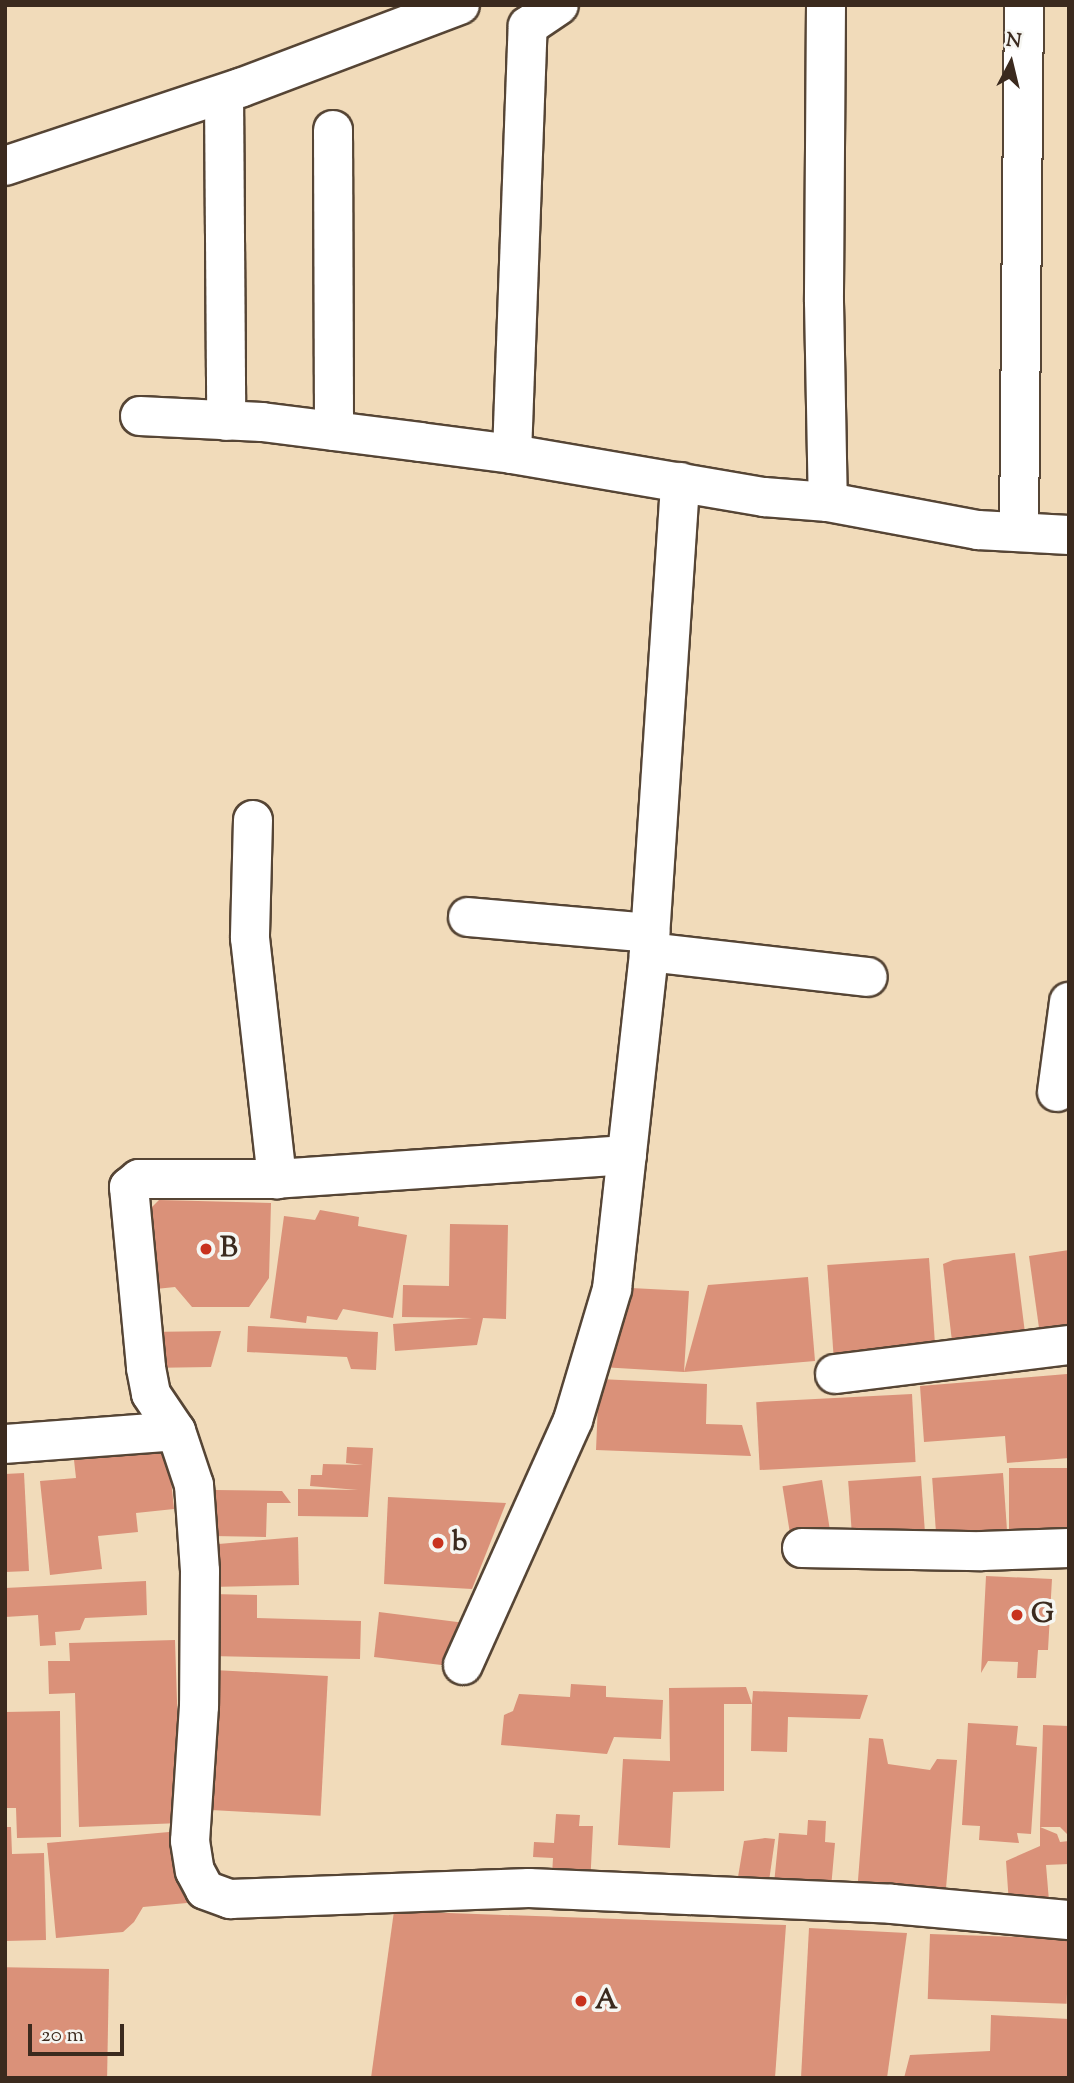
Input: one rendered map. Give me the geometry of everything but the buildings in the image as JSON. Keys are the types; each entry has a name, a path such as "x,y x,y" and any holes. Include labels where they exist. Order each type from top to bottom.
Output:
{"street":[{"path":"5,166 224,94 460,5"},
{"path":"512,454 528,26 559,5"},
{"path":"826,5 824,302 828,502"},
{"path":"1019,532 1024,5"},
{"path":"224,94 226,421"},
{"path":"333,130 334,431"},
{"path":"140,416 334,431 512,454 764,497 828,502 978,530 1069,535"},
{"path":"464,1665 573,1420 612,1290 649,942 680,482"},
{"path":"253,820 250,938 277,1179"},
{"path":"468,917 869,977"},
{"path":"1057,1092 1069,1002"},
{"path":"627,1155 277,1179 139,1179 130,1188 146,1368 151,1394 176,1431 194,1485 200,1571 199,1706 190,1841 195,1871 205,1889 230,1899 529,1888 892,1904 1069,1920"},
{"path":"835,1374 1069,1345"},
{"path":"5,1444 176,1431"},
{"path":"802,1548 982,1551 1069,1548"}],"place":[{"name":"B","path":"206,1249"},
{"name":"b","path":"438,1543"},
{"name":"G","path":"1017,1615"},
{"name":"A","path":"581,2001"}]}
